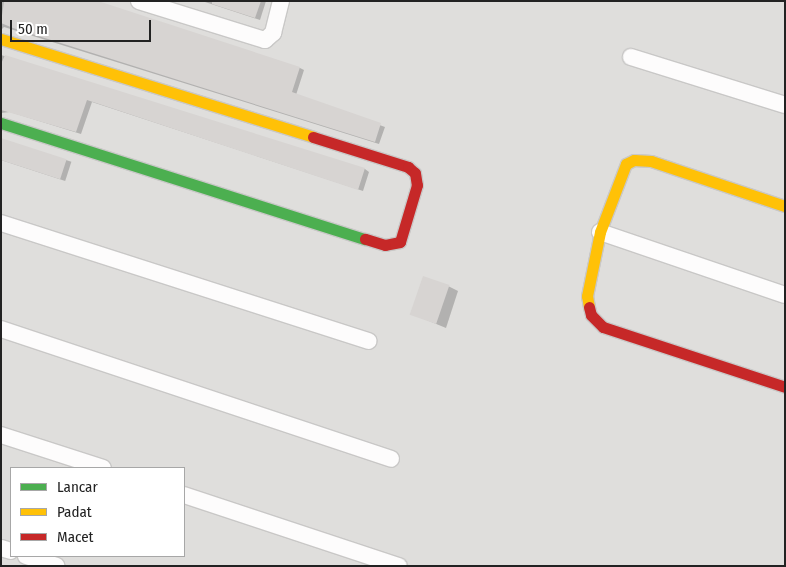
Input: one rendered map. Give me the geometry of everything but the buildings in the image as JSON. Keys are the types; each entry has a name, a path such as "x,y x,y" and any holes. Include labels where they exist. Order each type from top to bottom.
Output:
{"street":[{"path":"139,1 242,36 268,38 273,33 281,1"},
{"path":"1,39 408,167 415,172 417,185 400,242 385,245 1,123"},
{"path":"631,57 785,104"},
{"path":"785,206 661,164 634,160 622,169 600,232 587,296 591,315 597,322 622,335 785,387"},
{"path":"1,223 369,341"},
{"path":"600,232 785,295"},
{"path":"1,329 392,459"},
{"path":"1,434 100,467"},
{"path":"185,495 399,566"},
{"path":"29,557 56,566"}],"shaded area":[{"path":"1,1 785,1 785,566 1,566"}],"traffic: fast":[{"path":"1,123 365,239"}],"traffic: slow":[{"path":"1,39 313,137"},
{"path":"589,307 587,296 600,232 626,164 634,160 651,161 785,206"}],"traffic: jam":[{"path":"313,137 408,167 415,173 417,185 400,242 385,245 365,239"},
{"path":"589,307 591,315 603,327 785,387"}]}
